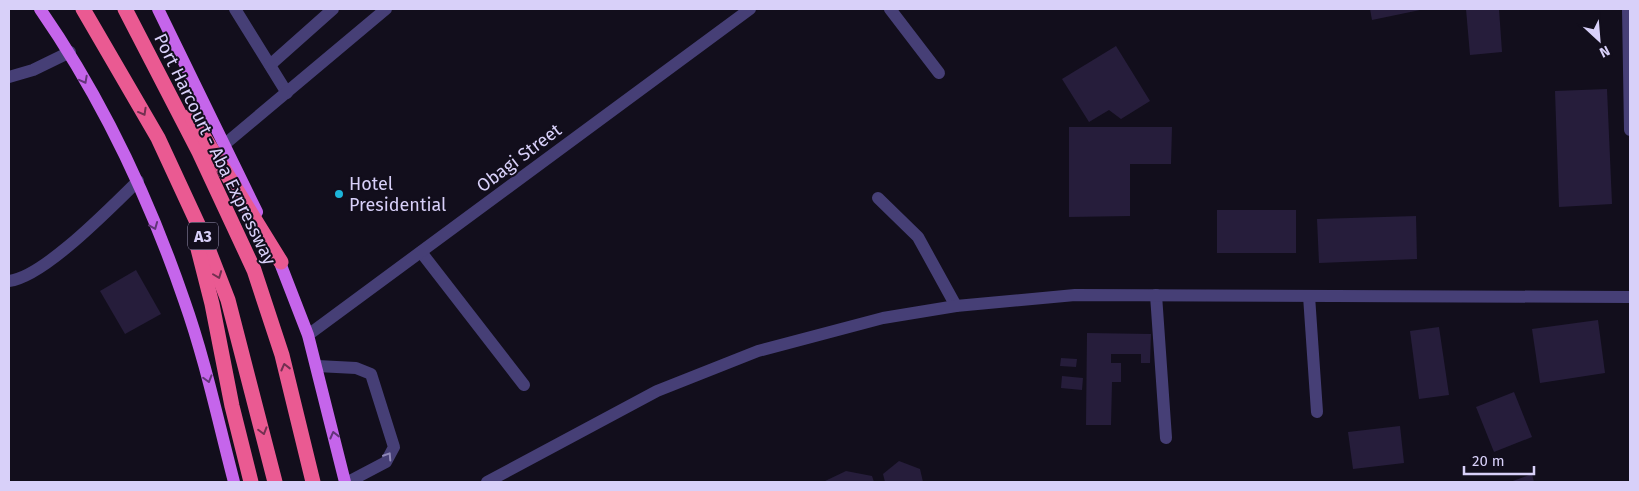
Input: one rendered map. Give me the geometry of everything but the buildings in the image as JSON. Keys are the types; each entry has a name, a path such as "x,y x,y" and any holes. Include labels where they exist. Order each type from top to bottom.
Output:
{"highway":[{"name":"A3","path":"84,9 158,138 202,233 228,300 276,482"},
{"name":"Port Harcourt - Aba Expressway","path":"124,9 199,152 254,270 282,355 313,482"},
{"path":"141,40 188,110 280,262"},
{"path":"182,190 203,266 232,406 251,482"}],"main road":[{"path":"40,9 70,52 138,181 184,300 209,383 234,482"},
{"path":"158,9 225,144 280,262 308,335 347,482"}],"street":[{"path":"270,66 333,9"},
{"path":"225,144 386,9"},
{"name":"Obagi Street","path":"308,335 750,9"},
{"path":"890,9 939,73"},
{"path":"1628,9 1630,130"},
{"path":"241,11 270,66 287,93"},
{"path":"9,77 33,70 70,52"},
{"path":"9,281 18,280 48,261 104,214 138,181"},
{"path":"878,198 918,238 956,306"},
{"path":"421,252 524,385"},
{"path":"487,482 657,391 758,351 883,318 956,306 1075,295 1630,297"},
{"path":"1156,295 1166,438"},
{"path":"1309,296 1318,412"},
{"path":"317,366 356,368 370,374 394,447 386,462 347,482"}],"place":[{"name":"Hotel Presidential","path":"339,194"}]}
